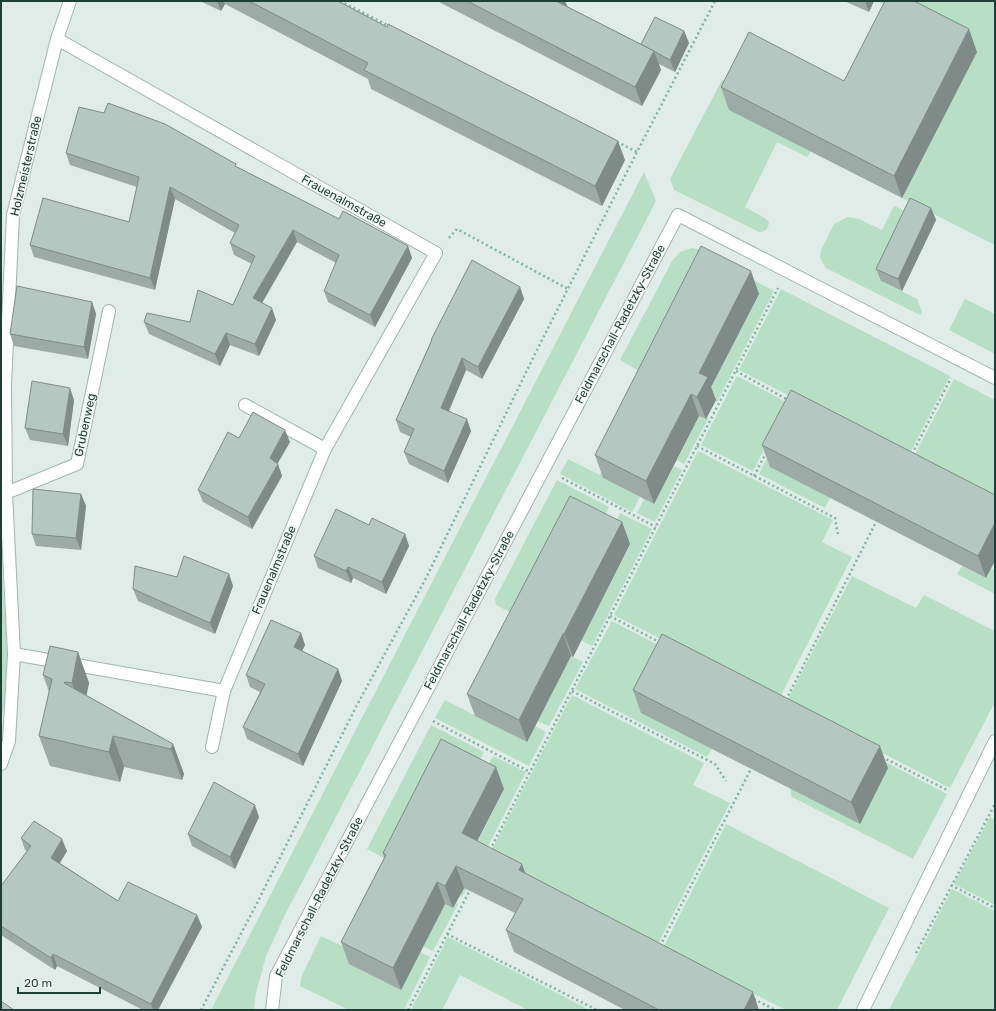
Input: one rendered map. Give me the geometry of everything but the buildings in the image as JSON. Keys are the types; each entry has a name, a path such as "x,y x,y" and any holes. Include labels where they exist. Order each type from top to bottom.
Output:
{"street":[{"name":"Holzmeisterstraße","path":"1,764 9,741 14,654 6,493 4,384 13,215 57,39 70,1"},
{"name":"Frauenalmstraße","path":"57,39 436,253 325,449 224,691 212,747"},
{"name":"Feldmarschall-Radetzky-Straße","path":"272,1010 276,976 678,215 787,271"},
{"path":"787,271 995,378"},
{"name":"Grubenweg","path":"6,493 77,464 110,311"},
{"path":"245,404 325,449"},
{"path":"14,654 224,691"},
{"path":"863,1010 995,741"}],"path":[{"path":"340,1 389,26"},
{"path":"201,1010 357,705 426,578 529,365 637,152 716,1"},
{"path":"615,141 637,152"},
{"path":"436,253 457,229 568,289"},
{"path":"488,853 787,271"},
{"path":"908,460 961,360"},
{"path":"736,371 792,402"},
{"path":"697,446 835,518 838,535"},
{"path":"754,476 768,449"},
{"path":"544,468 656,527"},
{"path":"783,706 876,522"},
{"path":"610,616 665,645"},
{"path":"572,691 715,764 726,781"},
{"path":"415,712 530,772"},
{"path":"881,756 966,800"},
{"path":"658,950 751,769"},
{"path":"915,955 995,804"},
{"path":"930,874 995,908"},
{"path":"408,1010 471,887"},
{"path":"447,934 597,1010"},
{"path":"748,996 775,1010"}],"green space":[{"path":"877,1 995,1 995,245 902,198 977,52"},
{"path":"722,80 740,88 811,151 807,157 777,142 745,207 765,218 769,222 765,231 759,232 674,190 670,179"},
{"path":"644,172 656,201 285,915 266,956 256,993 254,1010 211,1010"},
{"path":"894,206 912,214 881,281 917,299 922,312 920,315 826,268 820,258 821,250 834,224 848,217 859,219 882,230"},
{"path":"692,248 706,251 645,374 620,360 672,261 680,252"},
{"path":"742,274 774,291 717,402 707,395 759,294"},
{"path":"781,289 950,376 908,457 739,370"},
{"path":"965,299 995,314 995,354 949,330"},
{"path":"737,376 788,403 753,471 701,445"},
{"path":"954,379 995,400 995,513 912,460"},
{"path":"645,386 603,478 640,497 632,512 560,474 568,459 600,475"},
{"path":"794,405 830,498 825,508 759,474"},
{"path":"699,416 705,419 707,417 708,419 684,464 677,460"},
{"path":"698,451 833,520 822,542 852,557 779,699 614,615"},
{"path":"674,466 682,470 655,522 637,513 644,499 654,504"},
{"path":"557,480 609,507 602,522 517,616 496,605 495,599"},
{"path":"620,513 652,529 592,646 581,640 630,545 613,527"},
{"path":"1,553 9,680 1,719"},
{"path":"962,566 986,578 991,568 995,570 995,594 957,574"},
{"path":"852,576 916,608 924,595 995,631 995,702 950,788 786,703"},
{"path":"612,621 770,703 712,749 707,757 575,689"},
{"path":"571,656 583,662 549,726 537,721"},
{"path":"572,695 704,763 693,785 730,803 657,946 487,859"},
{"path":"445,700 527,742 535,726 546,732 529,766 435,718"},
{"path":"791,713 947,794 913,859 792,797 790,788"},
{"path":"431,725 484,752 476,767 390,861 367,849"},
{"path":"493,756 526,772 462,897 454,887 504,790 485,772"},
{"path":"990,817 995,820 995,905 954,884"},
{"path":"726,824 889,908 837,1010 786,1010 663,948"},
{"path":"952,889 995,911 995,1010 889,1010"},
{"path":"456,903 458,904 433,951 423,946 445,904 453,908"},
{"path":"321,936 355,952 420,952 430,957 404,1010 349,1010 300,986 302,975"},
{"path":"448,937 586,1008 585,1010 528,1010 460,975 442,1010 411,1010"}]}
